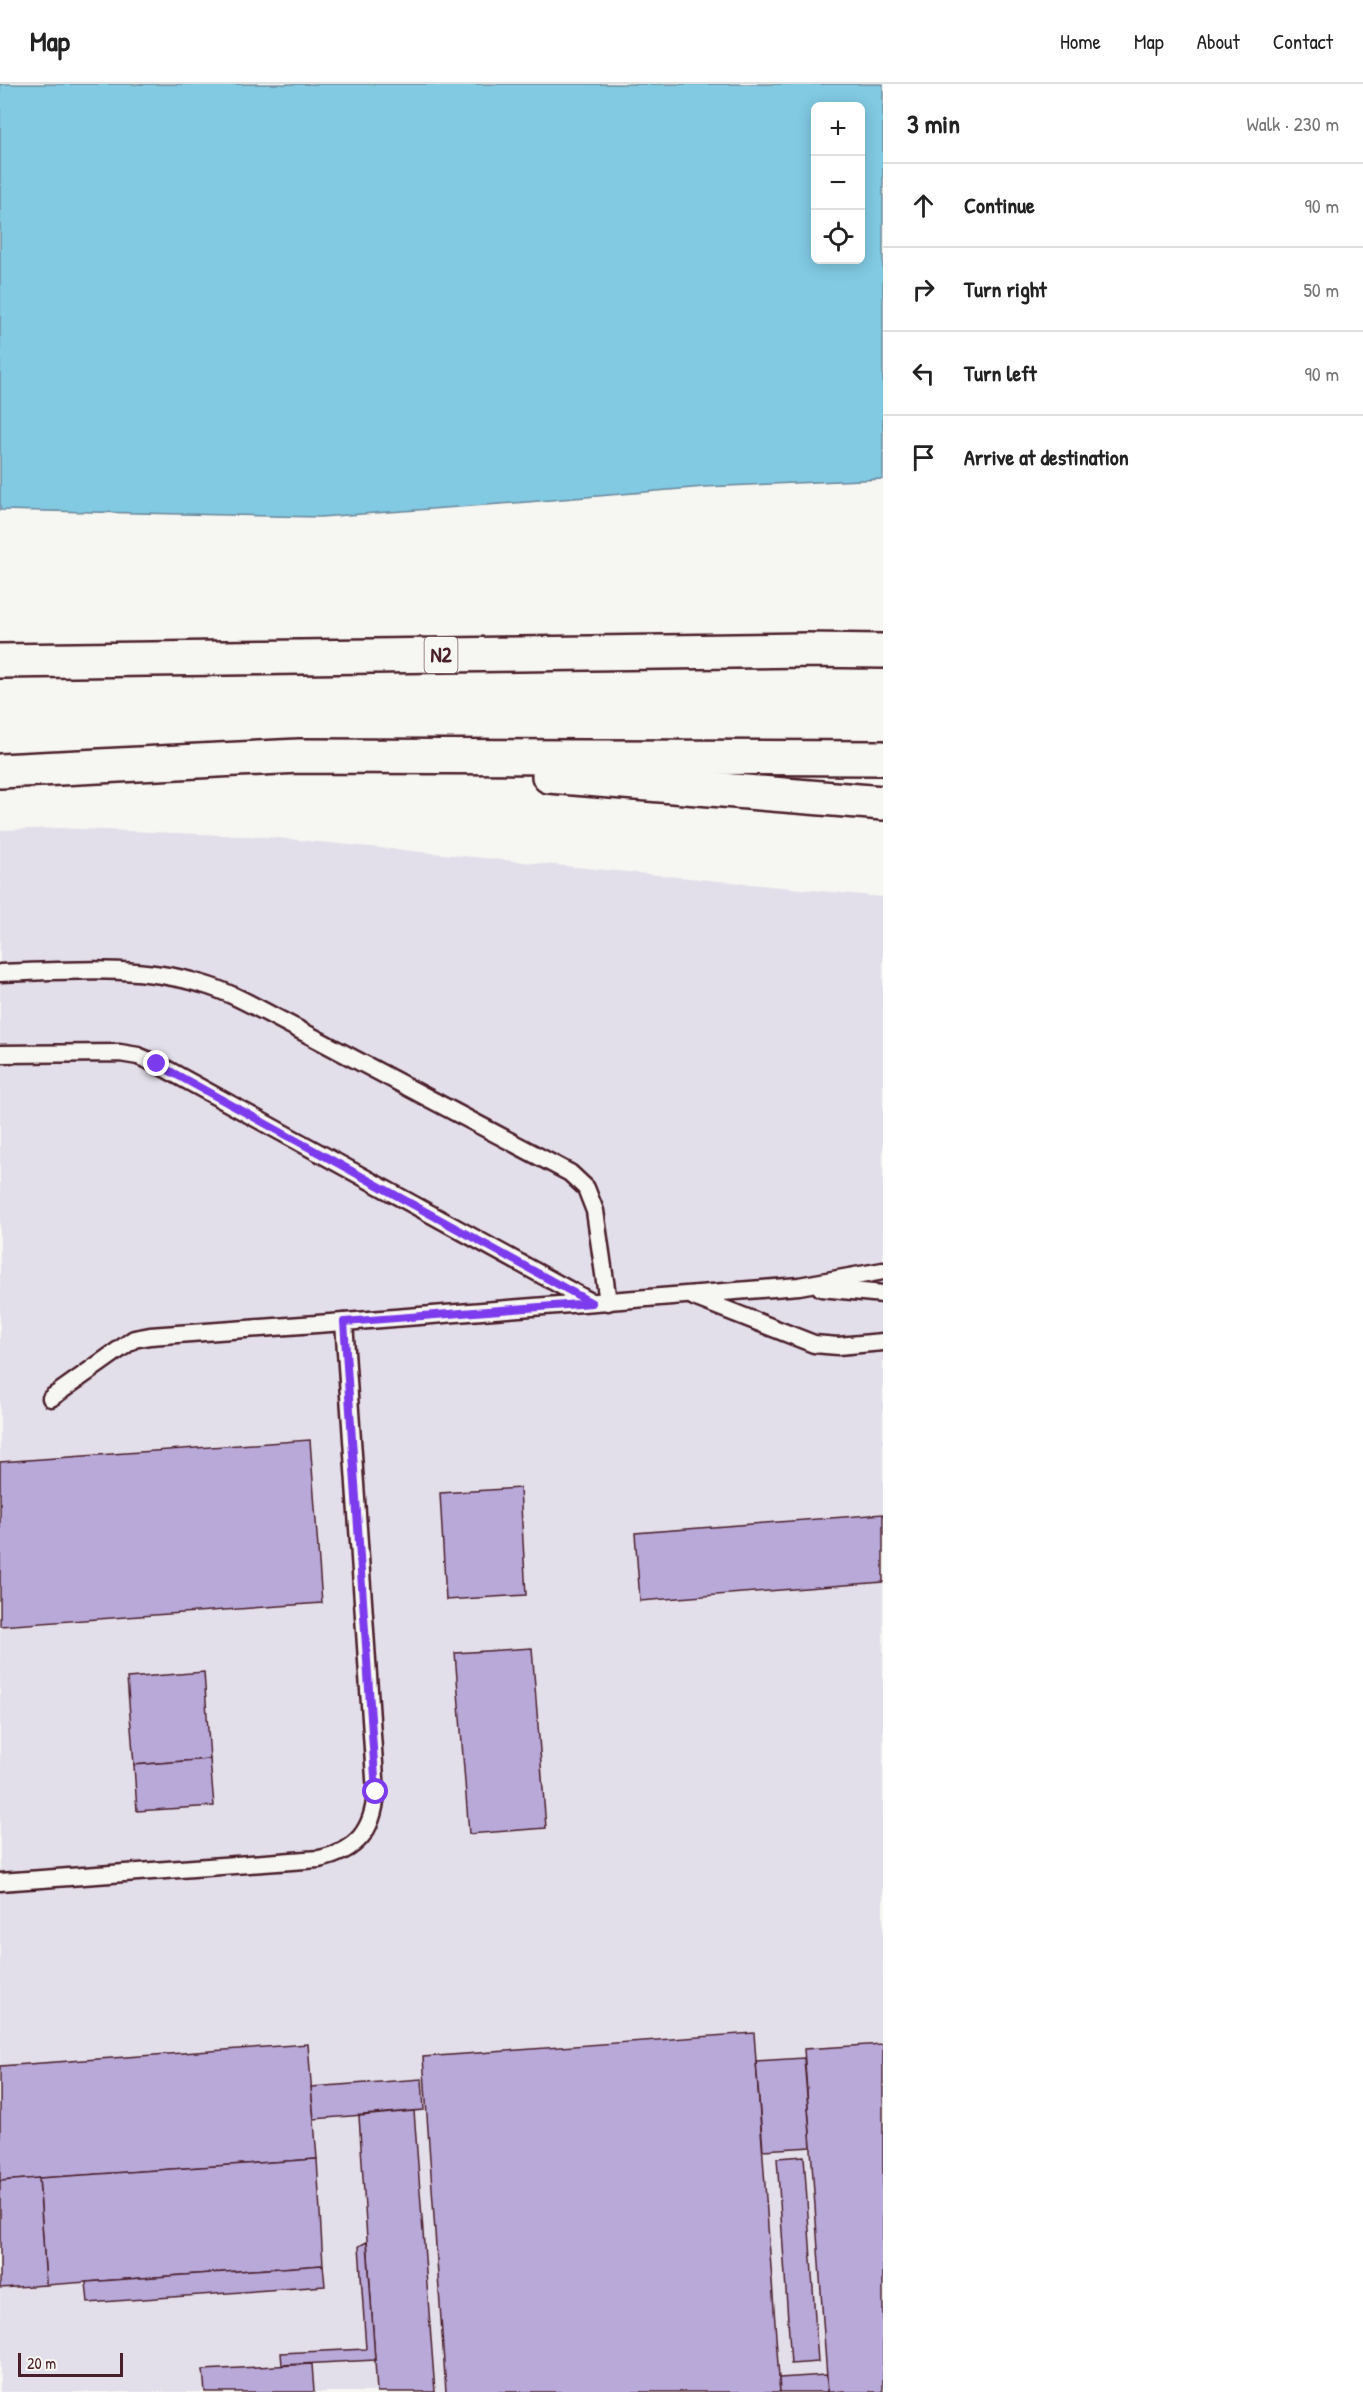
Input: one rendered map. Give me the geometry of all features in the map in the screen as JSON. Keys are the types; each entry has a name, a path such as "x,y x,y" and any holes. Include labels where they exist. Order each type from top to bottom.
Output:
{"highway":[{"name":"N2","path":"0,661 806,650 883,651"},
{"path":"0,771 299,756 883,758"},
{"path":"299,756 883,803"}],"lane":[{"path":"0,973 131,971 201,983 265,1011 570,1173 586,1188 595,1211 600,1303"},
{"path":"0,1054 120,1053 138,1056 157,1064 600,1303"},
{"path":"51,1398 134,1339 150,1336 799,1286 883,1271"},
{"path":"799,1286 883,1294"},
{"path":"690,1295 814,1344 838,1346 883,1342"},
{"path":"0,1882 319,1859 345,1850 369,1827 375,1811 376,1792 344,1322"}],"shaded area":[{"path":"59,828 268,837 883,897 883,2392 0,2392 0,830"}],"water":[{"path":"0,84 883,84 883,479 704,487 320,517 0,510"}],"building":[{"path":"310,1440 322,1603 0,1626 0,1462"},
{"path":"520,1488 526,1595 446,1600 440,1493"},
{"path":"883,1514 883,1582 640,1601 635,1533"},
{"path":"532,1648 546,1828 469,1834 455,1653"},
{"path":"204,1672 210,1759 134,1765 127,1678"},
{"path":"210,1759 214,1806 137,1811 134,1765"},
{"path":"754,2033 780,2392 446,2392 423,2057"},
{"path":"308,2044 317,2159 0,2181 0,2066"},
{"path":"883,2044 883,2392 828,2392 804,2049"},
{"path":"804,2058 811,2147 763,2150 756,2061"},
{"path":"422,2079 424,2110 314,2119 311,2087"},
{"path":"414,2111 435,2392 377,2392 359,2116"},
{"path":"804,2156 818,2362 791,2364 777,2158"},
{"path":"317,2159 323,2265 46,2285 39,2178"},
{"path":"39,2178 46,2285 0,2288 0,2181"},
{"path":"367,2242 375,2360 282,2365 281,2353 366,2349 359,2246"},
{"path":"323,2265 325,2286 88,2303 86,2282"},
{"path":"312,2364 314,2392 205,2392 203,2370"},
{"path":"826,2375 828,2392 780,2392 779,2378"}],"route":[{"path":"157,1064 592,1303 344,1322 376,1792"}]}
